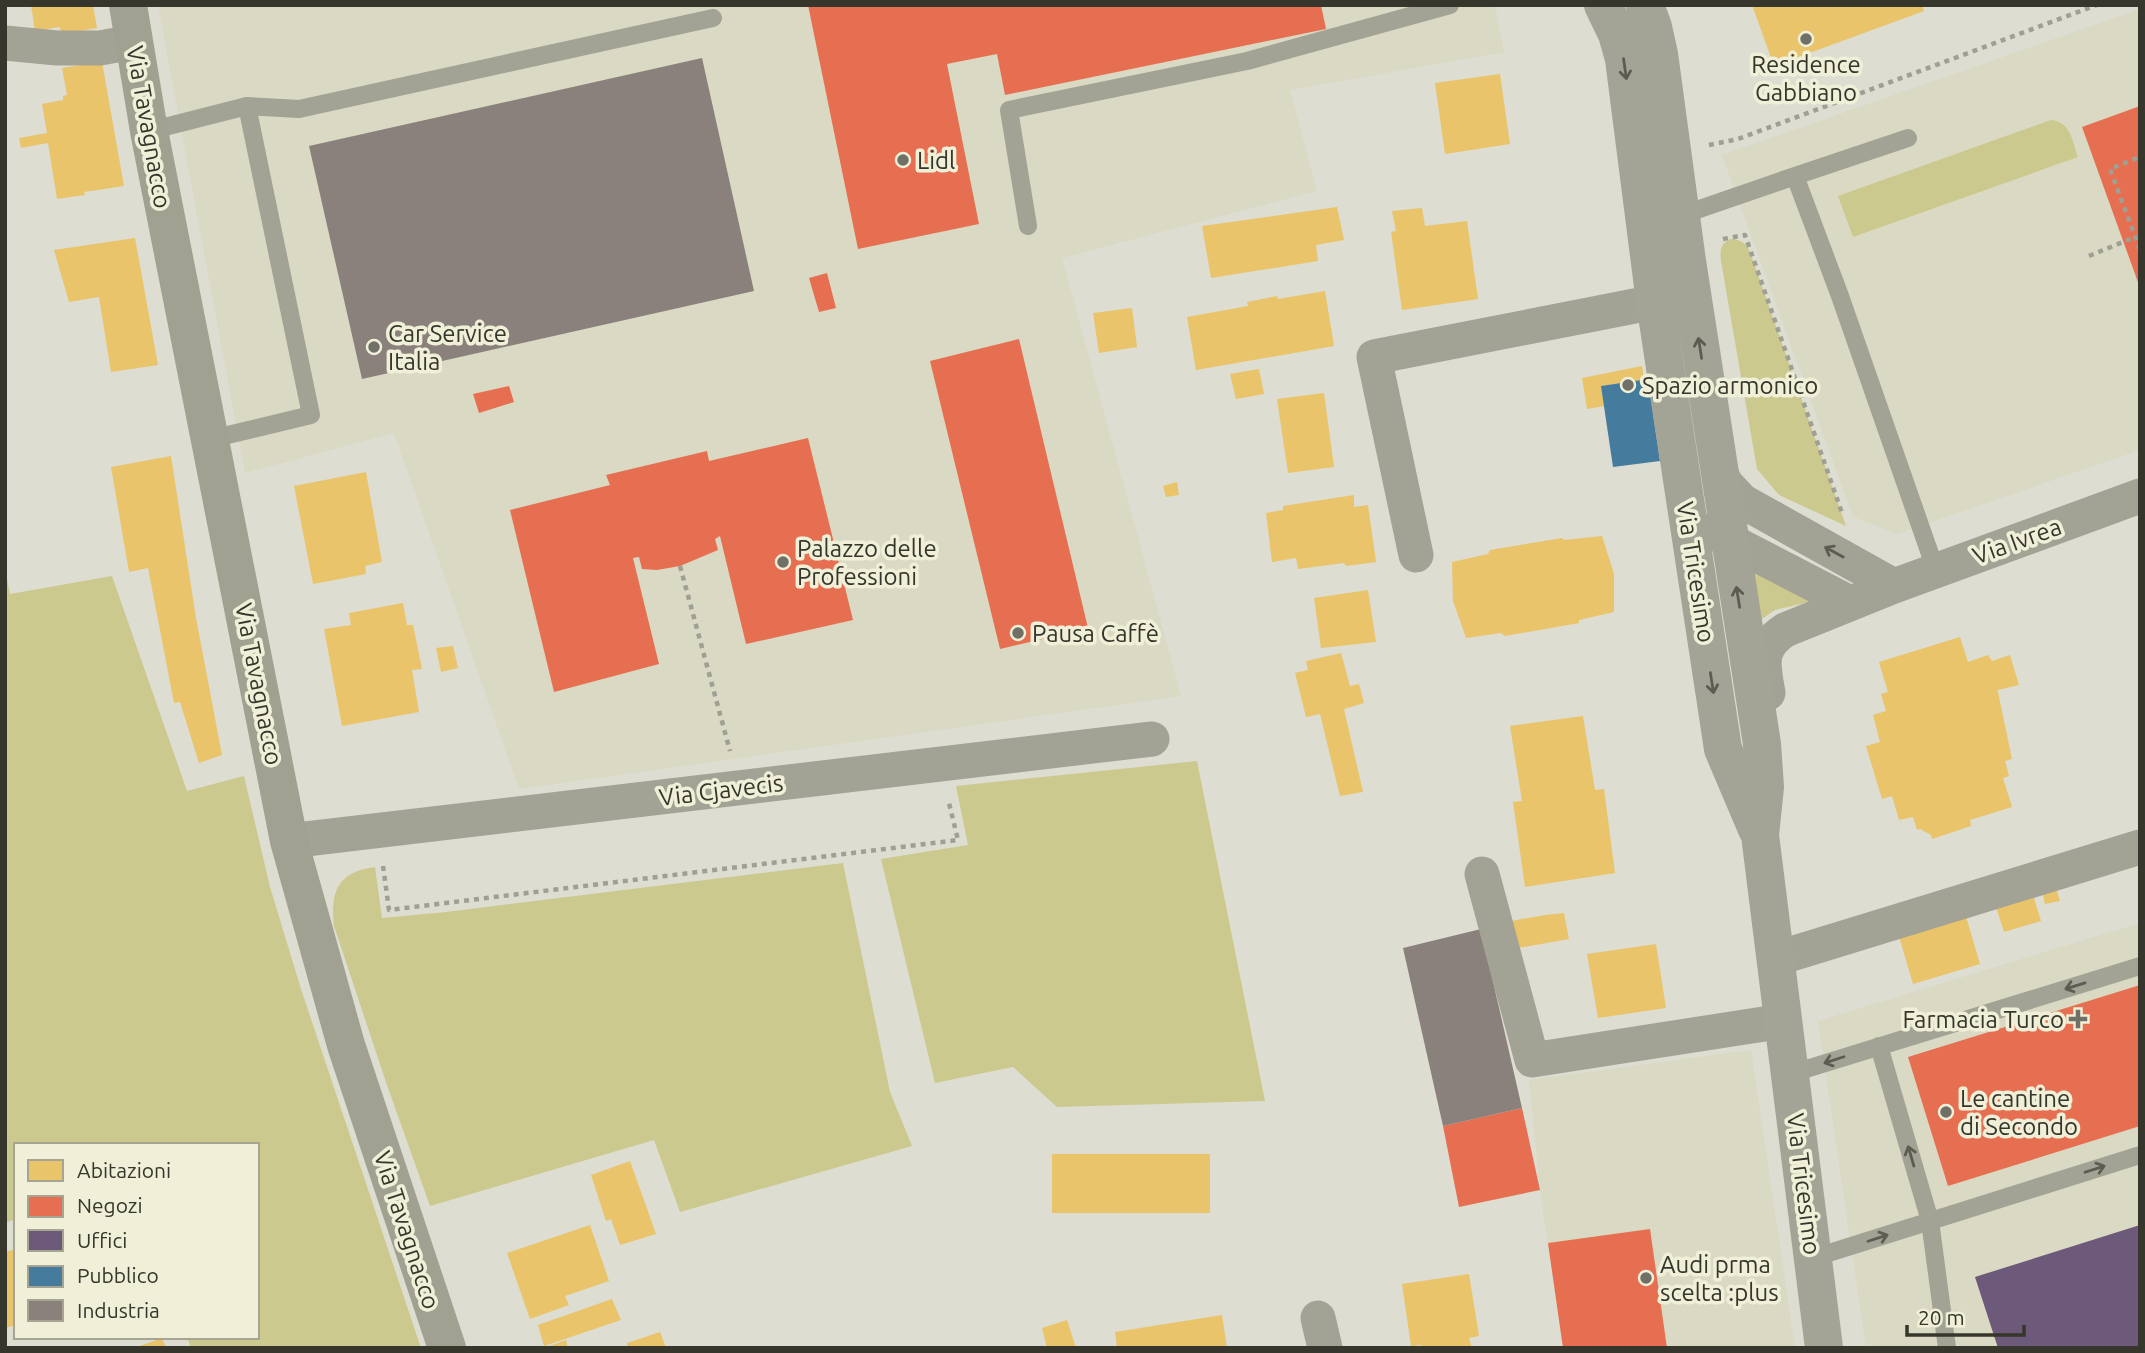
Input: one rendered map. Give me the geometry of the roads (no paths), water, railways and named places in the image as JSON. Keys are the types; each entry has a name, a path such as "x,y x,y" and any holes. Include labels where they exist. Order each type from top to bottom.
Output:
{"main road":[{"name":"Via Tricesimo","path":"1603,5 1617,34 1624,59 1655,302 1723,749 1760,835"},
{"name":"Via Tricesimo","path":"1645,5 1659,54 1718,470 1762,744 1765,787 1760,835 1824,1348"}],"street":[{"name":"Via Tavagnacco","path":"128,5 149,131 289,841 346,1045 447,1348"},
{"path":"5,43 57,48 100,48 134,42"},
{"path":"1416,555 1374,357 1655,302"},
{"name":"Via Tricesimo","path":"1655,302 1674,362 1696,511 1700,520 1711,531 1729,541"},
{"path":"1718,470 1726,484 1742,501 1894,586"},
{"name":"Via Ivrea","path":"1765,787 1774,735 1763,659 1766,649 1776,636 1784,630 1894,586 2140,496"},
{"path":"1729,541 1850,603"},
{"name":"Via Cjavecis","path":"289,841 1152,738"},
{"path":"1775,959 2140,847"},
{"path":"1482,874 1532,1060 1783,1021"}],"lane":[{"path":"1028,226 1009,110 1247,61 1450,5"},
{"path":"149,131 247,106 299,109 713,18"},
{"path":"211,439 311,415 247,106"},
{"path":"1682,215 1908,138"},
{"path":"1795,176 1936,571"},
{"path":"1790,1074 2140,966"},
{"path":"1879,1046 1930,1222 1947,1348"},
{"path":"1813,1258 2140,1155"}],"place":[{"name":"Residence Gabbiano","path":"1806,39"},
{"name":"Lidl","path":"903,160"},
{"name":"Car Service Italia","path":"374,347"},
{"name":"Spazio armonico","path":"1628,385"},
{"name":"Palazzo delle Professioni","path":"783,562"},
{"name":"Pausa Caffè","path":"1018,633"},
{"name":"Farmacia Turco","path":"2078,1019"},
{"name":"Le cantine di Secondo","path":"1946,1112"},
{"name":"Audi prma scelta :plus","path":"1646,1278"}]}
